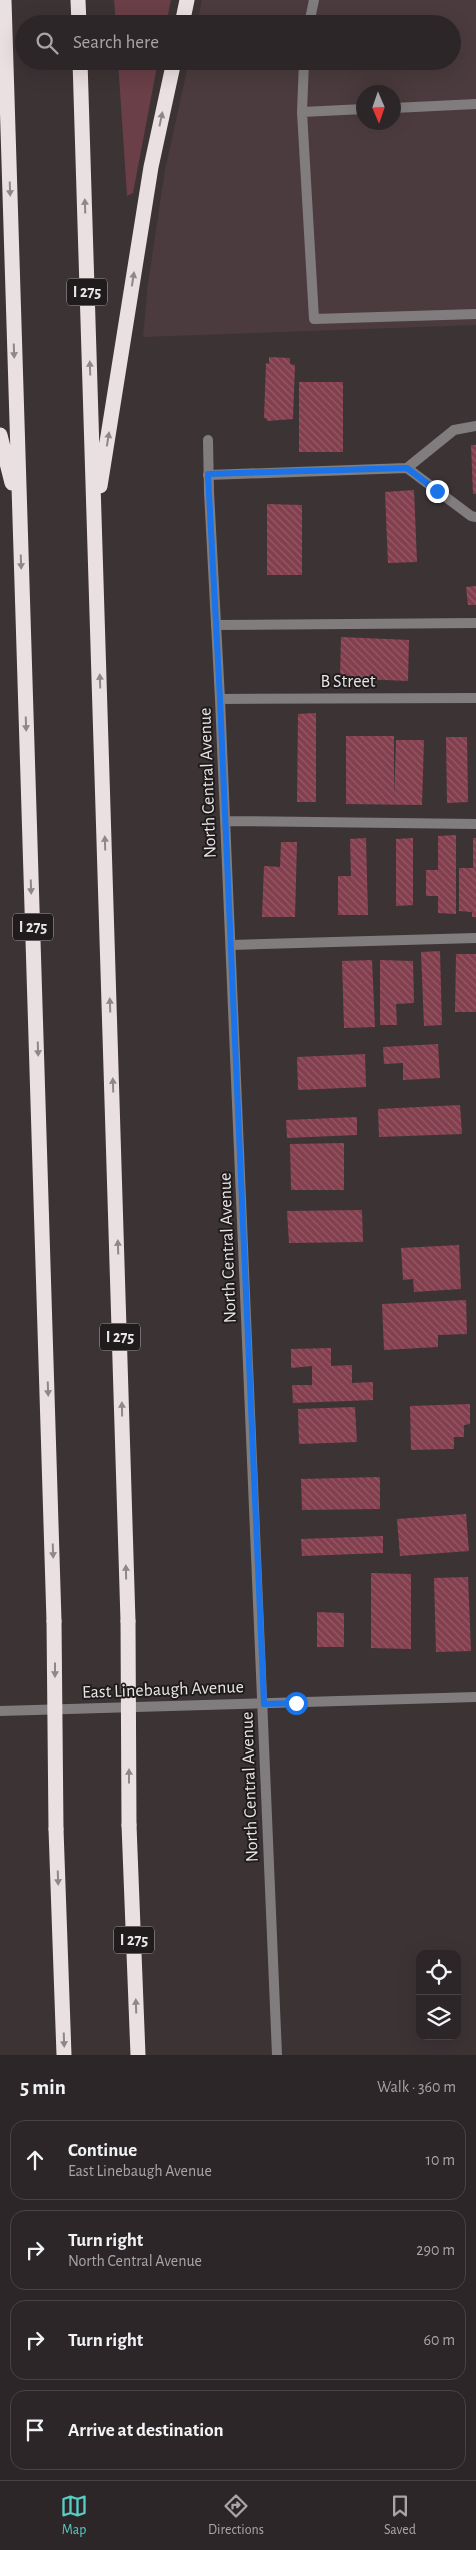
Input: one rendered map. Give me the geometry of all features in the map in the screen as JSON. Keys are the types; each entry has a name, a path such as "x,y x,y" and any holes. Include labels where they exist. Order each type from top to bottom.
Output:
{"highway":[{"name":"I 275","path":"4,0 54,1621 56,1829 64,2055"},
{"path":"78,0 79,15"},
{"path":"184,15 187,0"},
{"name":"I 275","path":"80,70 128,1621 129,1825 138,2055"},
{"path":"94,522 151,167 172,70"},
{"path":"0,435 19,513"}],"street":[{"path":"311,15 314,0"},
{"path":"304,70 302,112 314,319 476,314"},
{"path":"401,108 476,104"},
{"path":"302,112 356,109"},
{"path":"208,474 407,468 454,430 476,426"},
{"name":"North Central Avenue","path":"208,440 208,474 226,822 264,1704 277,2055"},
{"path":"407,468 471,516 476,517"},
{"path":"216,625 476,623"},
{"name":"B Street","path":"220,699 476,698"},
{"path":"226,822 476,824"},
{"path":"231,945 476,938"},
{"name":"East Linebaugh Avenue","path":"0,1712 476,1697"}],"shaded area":[{"path":"114,0 171,0 168,15 115,15"},
{"path":"202,0 476,0 476,325 143,337 148,283 165,170 187,70 461,70 461,15 199,15"},
{"path":"119,70 156,70 133,193 127,196"}],"building":[{"path":"269,357 290,358 290,364 295,365 293,419 267,421 264,418 266,363 269,364"},
{"path":"299,382 343,382 343,452 299,452"},
{"path":"471,445 476,445 476,494 473,494"},
{"path":"414,490 417,562 388,563 385,492"},
{"path":"267,504 302,505 302,575 267,575"},
{"path":"476,586 476,605 468,605 466,587"},
{"path":"341,637 409,640 408,681 340,678"},
{"path":"316,713 316,802 297,802 298,714"},
{"path":"346,736 394,736 394,798 396,740 424,740 422,805 346,804"},
{"path":"446,737 467,737 468,802 447,803"},
{"path":"456,835 456,914 438,913 438,896 426,896 426,870 438,870 438,836"},
{"path":"366,838 368,915 338,915 338,876 351,876 350,839"},
{"path":"413,838 413,905 396,906 396,839"},
{"path":"473,838 476,838 476,917 472,917 472,912 459,911 459,868 473,868"},
{"path":"281,842 297,842 295,917 262,917 264,866 280,867"},
{"path":"440,951 442,1025 424,1026 421,952"},
{"path":"456,954 476,954 476,1012 455,1012"},
{"path":"372,960 375,1027 344,1028 342,961"},
{"path":"380,960 413,961 414,1003 396,1004 397,1025 380,1025"},
{"path":"438,1044 440,1078 403,1080 403,1063 384,1064 383,1047"},
{"path":"365,1054 366,1087 298,1090 297,1057"},
{"path":"460,1105 462,1134 379,1137 378,1109"},
{"path":"357,1117 357,1135 287,1138 286,1120"},
{"path":"344,1143 344,1190 291,1190 290,1144"},
{"path":"362,1210 363,1242 289,1243 287,1211"},
{"path":"459,1245 461,1289 414,1292 413,1279 403,1280 401,1248"},
{"path":"466,1300 467,1334 438,1335 438,1347 384,1350 382,1304"},
{"path":"331,1348 331,1366 352,1365 352,1383 373,1382 373,1400 293,1403 292,1385 312,1385 312,1366 291,1368 291,1349"},
{"path":"470,1404 470,1424 464,1425 464,1437 454,1437 454,1449 411,1450 410,1406"},
{"path":"355,1407 357,1442 299,1444 298,1409"},
{"path":"380,1477 380,1509 302,1510 301,1479"},
{"path":"466,1514 469,1551 400,1556 397,1519"},
{"path":"383,1536 383,1553 302,1556 301,1539"},
{"path":"371,1573 411,1574 411,1649 371,1648"},
{"path":"468,1577 471,1651 436,1652 434,1578"},
{"path":"317,1612 344,1613 344,1647 317,1647"}],"route":[{"path":"296,1703 264,1704 220,699 208,474 407,468 437,491"}]}
